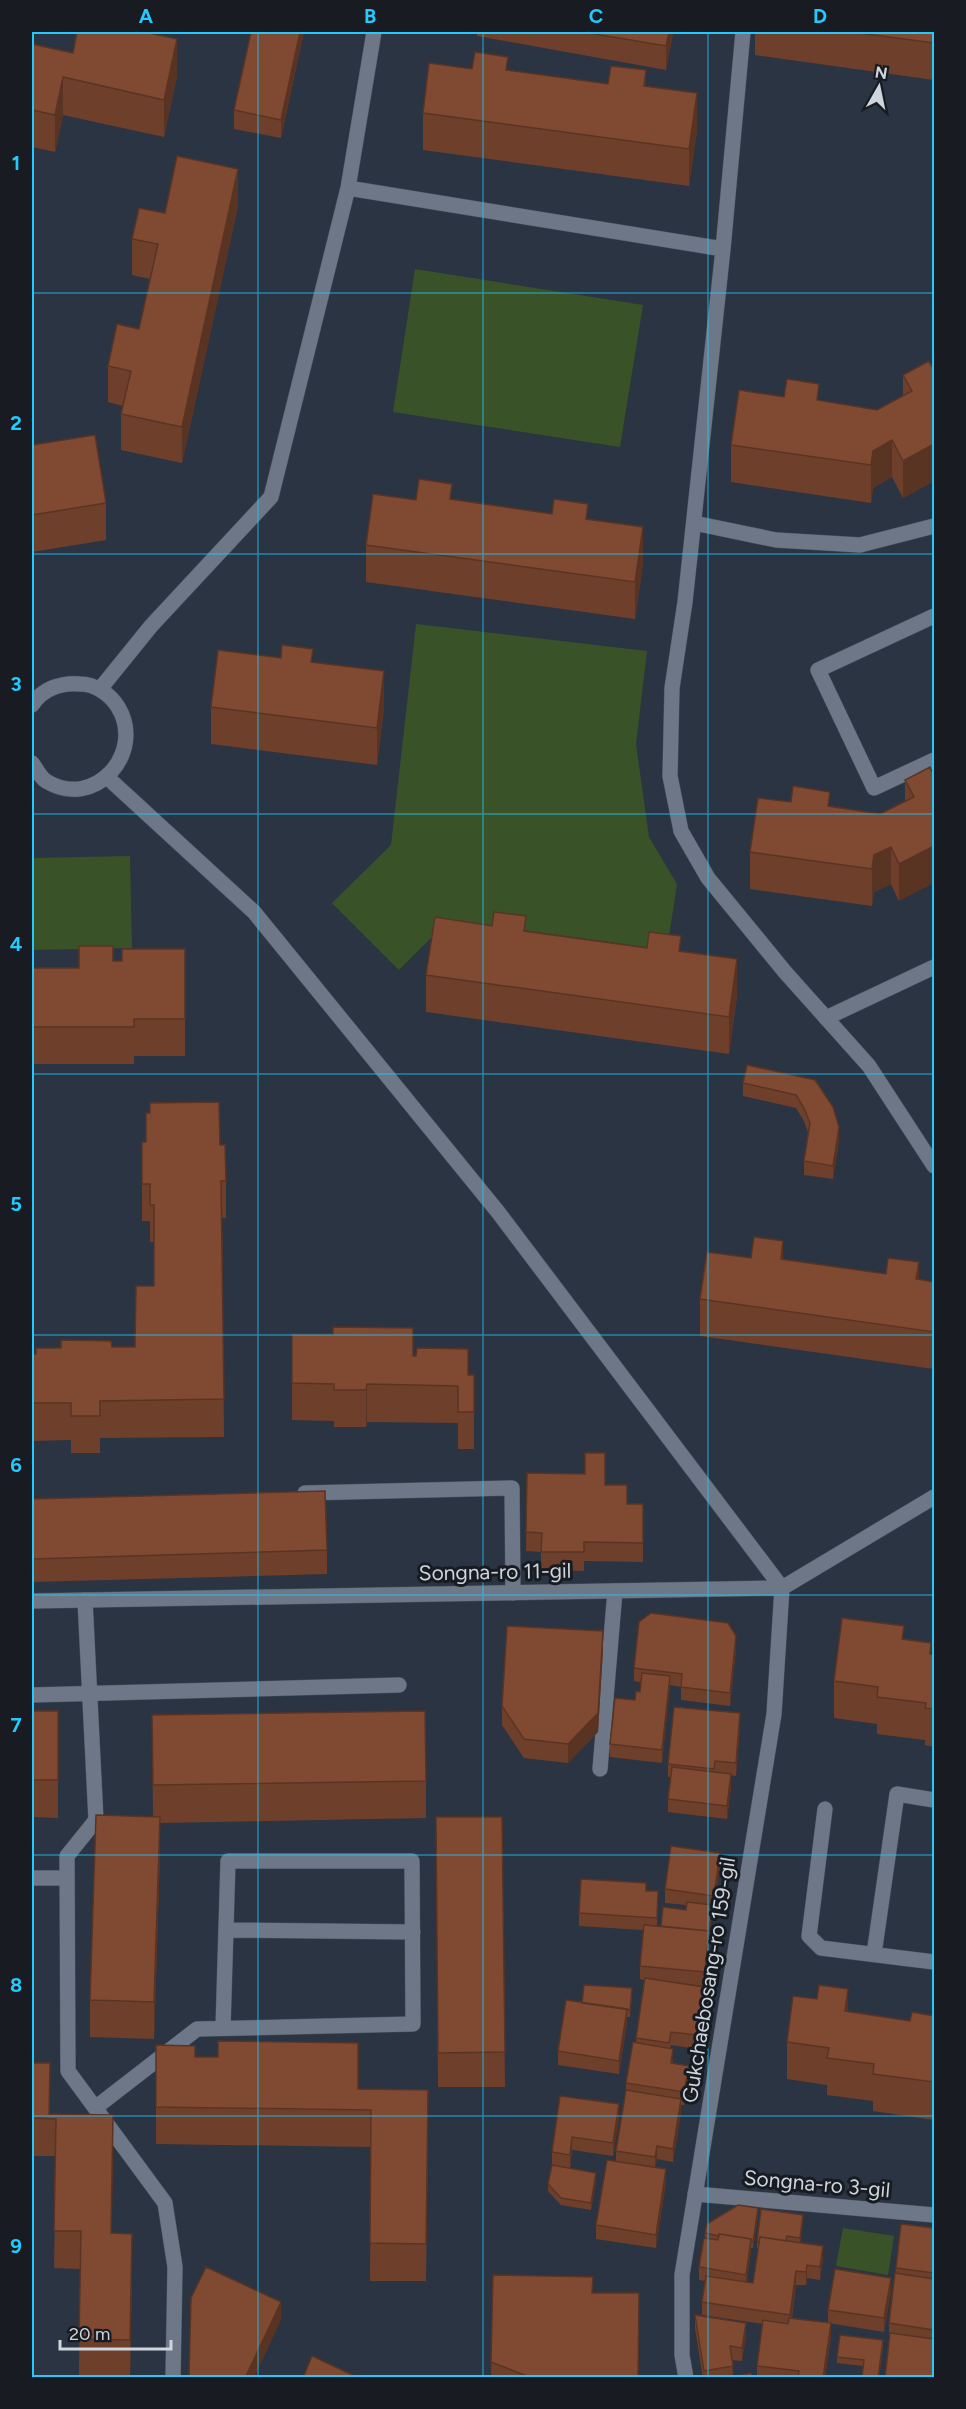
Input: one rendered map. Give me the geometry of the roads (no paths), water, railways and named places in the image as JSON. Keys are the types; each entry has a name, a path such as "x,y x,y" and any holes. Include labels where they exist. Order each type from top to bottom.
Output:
{"street":[{"path":"100,689 152,626 271,497 348,188 374,32"},
{"path":"743,32 694,523 672,688 670,776 681,831 708,878 869,1066 934,1166"},
{"path":"348,188 723,249"},
{"path":"694,523 776,540 861,545 934,526"},
{"path":"934,616 818,670 874,788 934,760"},
{"path":"32,705 50,688 67,683 84,684 100,689 113,700 122,714 127,730 126,747 120,762 108,778 78,788 60,787 44,780 32,763"},
{"path":"108,778 254,912 498,1212 782,1588"},
{"path":"826,1018 934,967"},
{"path":"294,1494 512,1488 513,1593"},
{"name":"Songna-ro 11-gil","path":"32,1601 782,1588 934,1497"},
{"name":"Gukchaebosang-ro 159-gil","path":"686,2378 682,2355 682,2275 774,1714 782,1588"},
{"path":"600,1769 615,1591"},
{"path":"85,1600 96,1820 67,1856 68,2071 165,2203 175,2267 174,2378"},
{"path":"32,1695 399,1685"},
{"path":"874,1954 897,1794 934,1800"},
{"path":"825,1809 809,1936 820,1948 934,1962"},
{"path":"95,2108 197,2029 413,2024 412,1861 228,1861 223,2028"},
{"path":"32,1878 67,1878"},
{"path":"226,1930 413,1932"},
{"name":"Songna-ro 3-gil","path":"695,2194 934,2215"}]}
